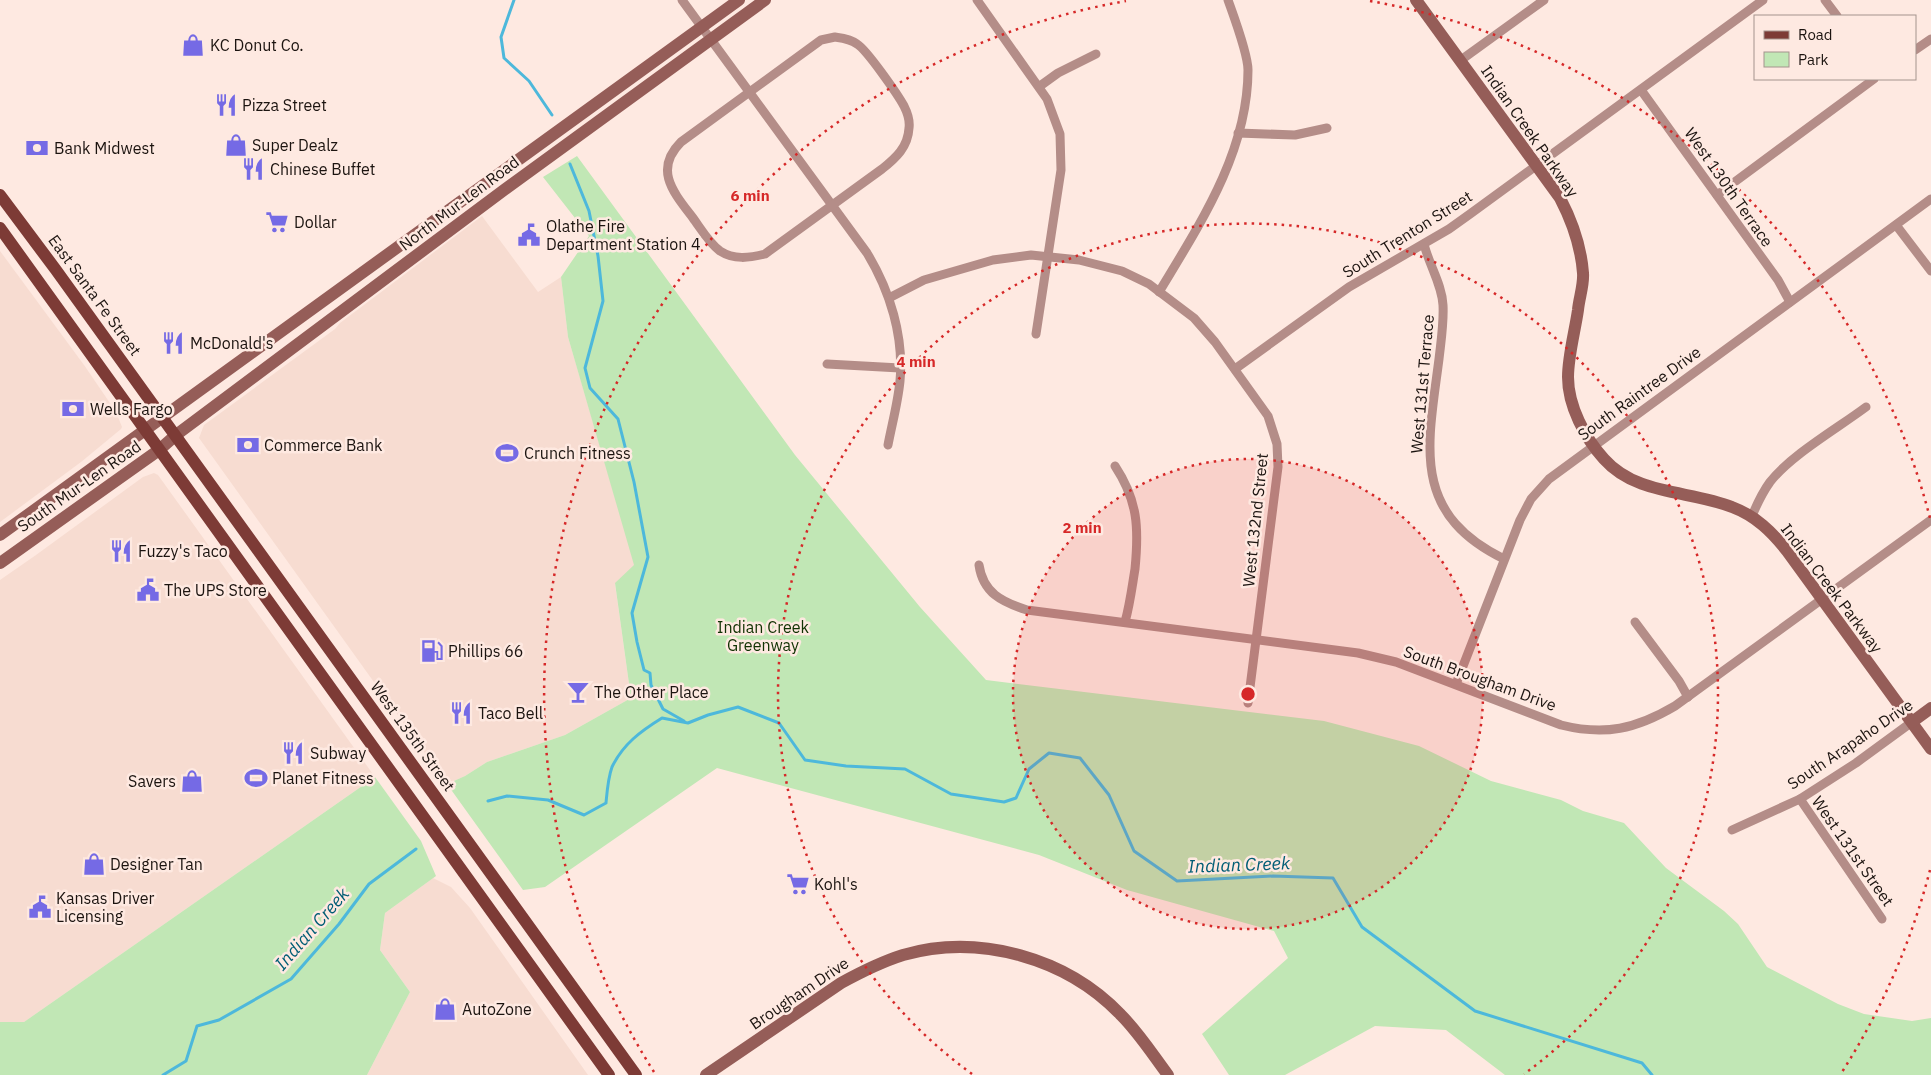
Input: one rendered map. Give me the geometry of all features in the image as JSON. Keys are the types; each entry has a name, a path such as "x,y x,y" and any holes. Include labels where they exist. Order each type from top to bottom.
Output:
{"main road":[{"name":"North Mur-Len Road","path":"162,416 248,356 739,0"},
{"name":"North Mur-Len Road","path":"176,435 496,196 764,0"},
{"name":"Indian Creek Parkway","path":"1416,0 1560,198 1571,221 1581,255 1583,275 1568,378 1574,410 1582,430 1593,446 1613,468 1638,483 1734,507 1752,516 1772,533 1931,749"},
{"name":"East Santa Fe Street","path":"0,195 162,416"},
{"path":"0,228 609,1075"},
{"name":"South Mur-Len Road","path":"0,534 162,416"},
{"name":"West 135th Street","path":"162,416 636,1075"},
{"name":"South Mur-Len Road","path":"0,563 159,450 176,435"},
{"name":"South Arapaho Drive","path":"1912,722 1931,708"},
{"name":"Brougham Drive","path":"706,1075 841,983 861,972 882,962 910,954 939,949 963,948 1009,952 1064,972 1084,984 1121,1014 1136,1031 1168,1075"}],"street":[{"path":"682,0 866,253 880,276 889,298 898,335 900,368 900,380 888,445"},
{"path":"977,0 1040,86 1052,109 1060,134 1061,170 1036,334"},
{"path":"1159,292 1205,215 1230,160 1244,109 1248,68 1228,0"},
{"path":"1461,60 1544,0"},
{"name":"South Trenton Street","path":"1235,369 1349,287 1456,224 1763,0"},
{"path":"1825,0 1836,15"},
{"path":"835,37 844,38 857,43 871,59 903,104 908,115 909,128 906,144 897,158 765,254 742,258 720,251 708,240 669,185 667,163 673,150 686,138 749,92 821,40 835,37"},
{"path":"1916,49 1931,39"},
{"path":"1040,86 1058,73 1096,54"},
{"path":"1717,194 1873,80"},
{"name":"West 130th Terrace","path":"1641,90 1778,280 1790,302"},
{"path":"1238,133 1295,135 1327,128"},
{"name":"South Raintree Drive","path":"1456,684 1520,520 1531,499 1548,479 1931,199"},
{"path":"1896,225 1931,272"},
{"name":"West 131st Terrace","path":"1424,244 1441,293 1443,305 1443,328 1429,443 1430,469 1433,481 1443,505 1458,527 1483,549 1504,559"},
{"name":"West 132nd Street","path":"889,298 924,280 993,260 1031,255 1048,256 1079,260 1122,271 1149,284 1194,318 1235,369 1268,416 1275,432 1278,455 1248,704"},
{"path":"827,364 900,368"},
{"path":"1752,516 1758,500 1771,481 1784,468 1866,407"},
{"path":"1115,466 1132,498 1137,524 1138,541 1130,604 1125,622"},
{"name":"South Brougham Drive","path":"979,565 981,579 989,590 1000,598 1027,610 1358,652 1396,662 1561,725 1592,731 1620,729 1658,716 1688,697 1931,520"},
{"path":"1634,622 1679,681 1688,697"},
{"name":"South Arapaho Drive","path":"1732,830 1800,799 1856,763 1912,722"},
{"name":"West 131st Street","path":"1800,799 1882,919"}],"shaded area":[{"path":"482,216 538,292 561,277 568,337 635,565 615,584 631,698 565,735 487,762 465,776 447,784 199,438 204,425 335,329 340,323"},
{"path":"0,251 84,365 116,412 122,427 81,462 0,522"},
{"path":"154,473 158,475 375,777 24,1022 0,1022 0,580 143,477"},
{"path":"433,878 451,887 470,908 588,1075 367,1075 410,992 380,950 385,913"}],"green space":[{"name":"Indian Creek Greenway","path":"577,156 795,455 920,607 986,680 1324,721 1419,746 1491,781 1561,800 1583,811 1624,823 1666,868 1724,911 1738,924 1767,967 1838,1004 1864,1014 1912,1021 1931,1018 1931,1075 1505,1075 1446,1030 1375,1026 1285,1075 1229,1075 1202,1034 1288,958 1274,931 1127,890 1039,855 717,768 545,887 523,890 447,784 465,776 487,762 565,735 631,698 615,583 634,565 568,337 561,277 589,236 543,177"},
{"path":"375,777 421,841 436,876 385,913 380,950 410,992 367,1075 0,1075 0,1022 24,1022"}],"waterway":[{"path":"514,0 501,37 504,58 529,81 552,115"},
{"path":"570,164 589,211 598,256 603,301 585,368 590,388 618,419 634,482 648,557 632,613 637,642 644,670 650,673 651,685 663,709 684,721"},
{"name":"Indian Creek","path":"488,801 507,796 548,800 584,815 606,803 612,767 616,759 627,745 647,728 662,718 688,723 708,715 738,707 779,723 805,760 846,766 905,769 951,794 1004,802 1016,798 1029,769 1049,753 1080,758 1109,795 1134,851 1177,881 1273,876 1333,878 1362,927 1475,1011 1642,1063 1652,1075"},
{"name":"Indian Creek","path":"163,1075 186,1061 197,1026 219,1020 291,979 339,924 369,884 416,849"}],"place":[{"name":"KC Donut Co.","path":"193,45"},
{"name":"Pizza Street","path":"226,105"},
{"name":"Super Dealz","path":"236,145"},
{"name":"Bank Midwest","path":"37,148"},
{"name":"Chinese Buffet","path":"253,169"},
{"name":"Dollar","path":"277,222"},
{"name":"Olathe Fire Department Station 4","path":"529,235"},
{"name":"McDonald's","path":"173,343"},
{"name":"Wells Fargo","path":"73,409"},
{"name":"Commerce Bank","path":"248,445"},
{"name":"Crunch Fitness","path":"507,453"},
{"name":"Fuzzy's Taco","path":"121,551"},
{"name":"The UPS Store","path":"148,590"},
{"name":"Phillips 66","path":"432,651"},
{"name":"The Other Place","path":"578,692"},
{"name":"Taco Bell","path":"461,713"},
{"name":"Subway","path":"293,753"},
{"name":"Planet Fitness","path":"256,778"},
{"name":"Savers","path":"192,781"},
{"name":"Designer Tan","path":"94,864"},
{"name":"Kohl's","path":"798,884"},
{"name":"Kansas Driver Licensing","path":"40,907"},
{"name":"AutoZone","path":"445,1009"}]}
